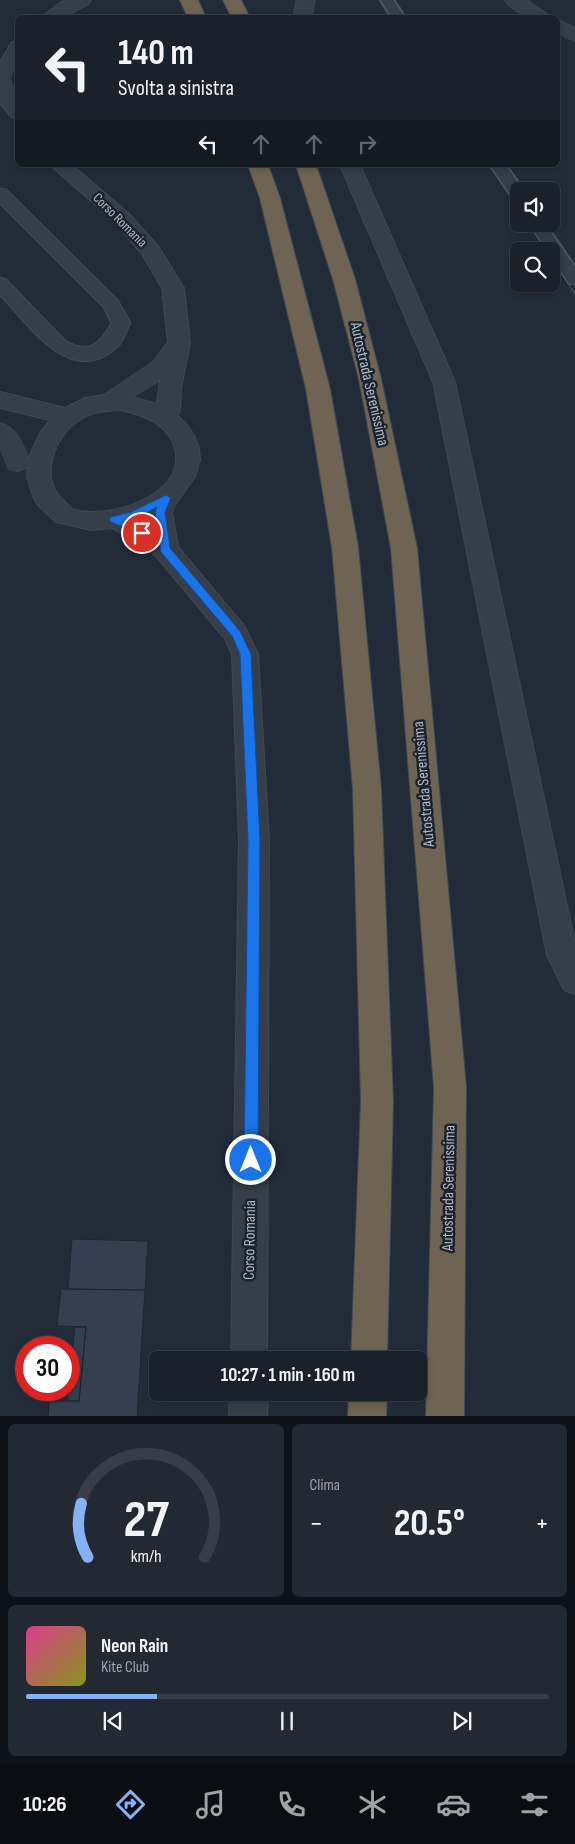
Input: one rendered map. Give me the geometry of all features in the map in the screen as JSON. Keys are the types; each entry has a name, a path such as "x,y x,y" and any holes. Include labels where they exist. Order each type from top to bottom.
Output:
{"highway":[{"path":"189,0 196,15"},
{"path":"232,0 240,15"},
{"path":"259,167 270,198 318,389 344,547 367,779 378,1102 369,1351"},
{"name":"Autostrada Serenissima","path":"307,167 344,279 370,379 404,548 450,1087 445,1416"},
{"path":"367,1416 368,1401"}],"street":[{"path":"54,15 82,0"},
{"path":"303,15 306,0"},
{"path":"514,0 539,15"},
{"path":"560,26 575,36"},
{"path":"8,104 0,78 15,51"},
{"name":"Corso Romania","path":"62,167 121,217 151,251 173,288 179,343 174,375 169,388 168,411 164,416"},
{"path":"351,167 444,382 562,955 575,980"},
{"path":"111,402 118,395 132,388 160,367 179,343"},
{"path":"0,400 58,414"},
{"path":"0,431 12,446 18,463 19,477 26,491 38,503 53,512 72,518 93,521 134,515 166,498 181,482 188,464 187,446 179,430 164,416 131,404 111,402 74,407 58,414 40,426 26,440 18,463"},
{"path":"164,549 165,541 160,512 166,498"},
{"name":"Corso Romania","path":"115,519 132,526 164,549 236,634 246,654 254,840 249,1351"},
{"path":"248,1401 248,1416"}],"lane":[{"path":"387,0 397,15"},
{"path":"499,167 510,182"},
{"path":"0,194 111,304 121,323 111,342 92,354 74,354 59,346 0,284"},
{"path":"543,232 575,279"}],"building":[{"path":"72,1239 148,1241 145,1290 68,1289"},
{"path":"61,1289 145,1290 137,1416 48,1416 49,1401 80,1401 86,1327 57,1326"},
{"path":"75,1327 86,1327 80,1390 80,1336 74,1336"}],"tram line":[{"path":"380,0 390,15"},
{"path":"394,0 404,15"},
{"path":"490,167 510,196"},
{"path":"508,167 518,182"},
{"path":"534,232 541,242"},
{"path":"552,232 575,266"},
{"path":"560,272 575,294"}],"route":[{"path":"142,533 132,526 115,519 134,515 151,508 166,498 160,512 165,541 164,549 206,600 222,616 236,634 246,654 254,840 251,1160"}]}
